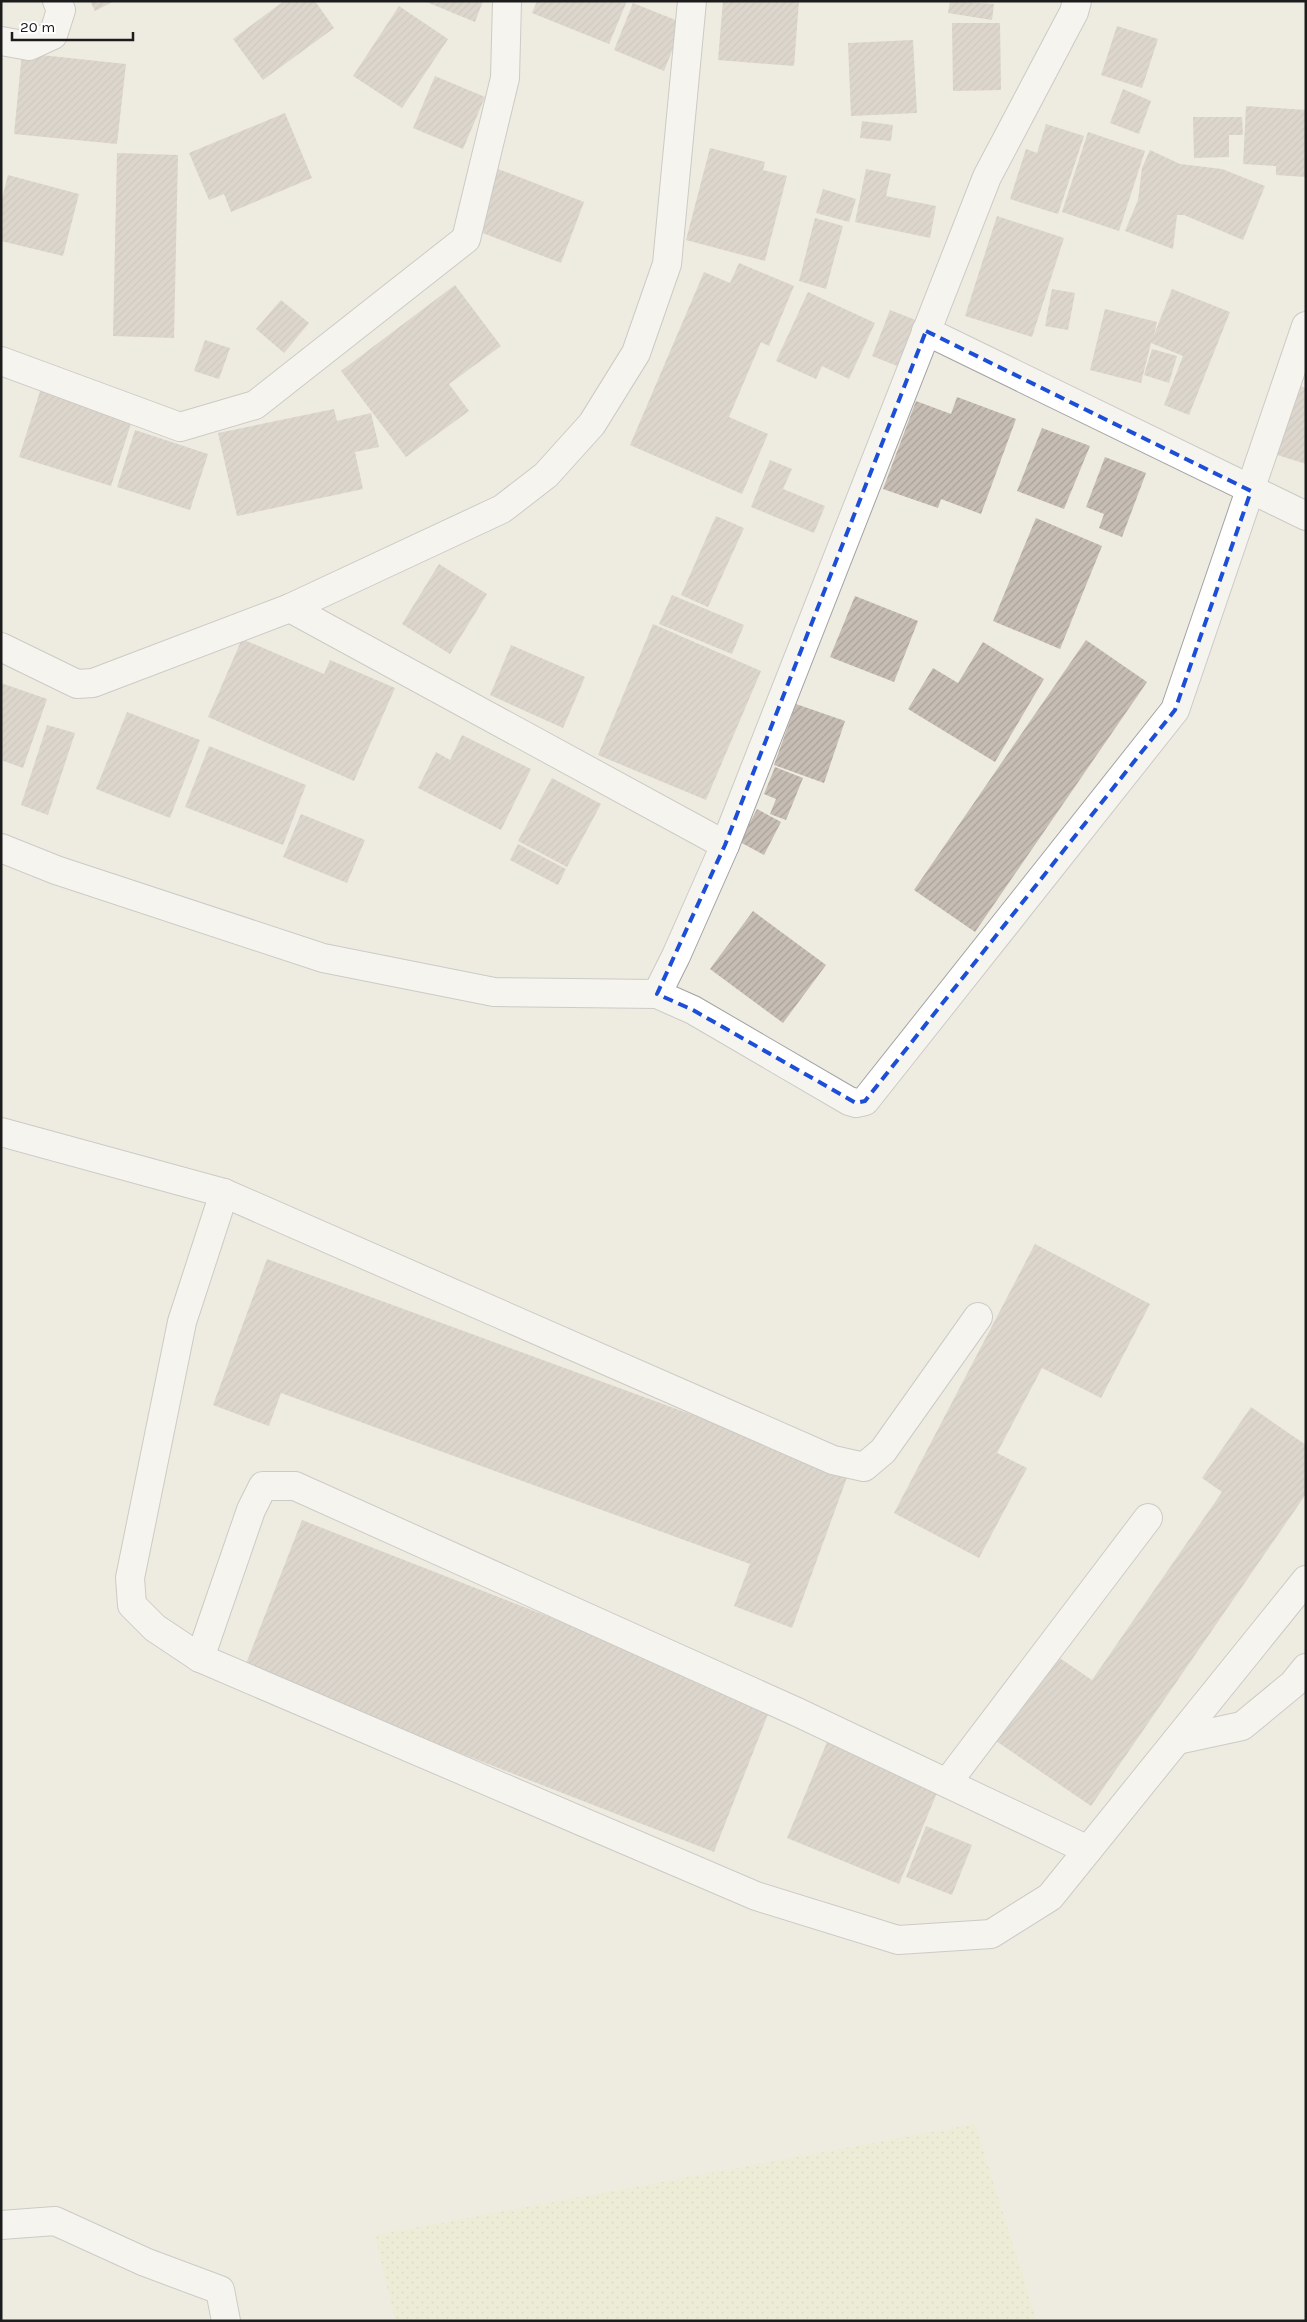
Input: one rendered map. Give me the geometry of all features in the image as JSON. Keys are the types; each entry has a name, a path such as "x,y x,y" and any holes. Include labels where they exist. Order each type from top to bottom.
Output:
{"street":[{"path":"1,42 29,46 53,35 61,10 57,1"},
{"path":"1,362 180,427 255,405 466,239 505,78 507,1"},
{"path":"1,647 78,684 93,683 290,608 502,509 546,475 592,424 636,353 667,264 692,1"},
{"path":"657,994 725,846 987,178 1078,1"},
{"path":"1,848 56,870 323,958 494,992 657,994 693,1010 848,1101 856,1103 865,1101 1175,710 1306,326"},
{"path":"926,331 1251,491 1306,516"},
{"path":"290,608 725,846"},
{"path":"1,1132 224,1193 833,1460 864,1467 883,1452 978,1317"},
{"path":"224,1193 182,1322 130,1578 132,1605 155,1628 200,1658 756,1896 898,1940 991,1934 1050,1898 1306,1580"},
{"path":"200,1658 251,1510 263,1486 295,1486 797,1712 1088,1850"},
{"path":"948,1784 1148,1518"},
{"path":"1177,1740 1242,1726 1293,1684 1306,1668"},
{"path":"1,2225 55,2221 145,2262 220,2290 226,2321"}],"highlighted area":[{"path":"926,331 1251,491 1175,710 865,1101 856,1103 693,1010 657,994 725,845"}],"green space":[{"path":"975,2124 1037,2321 395,2321 375,2235"}],"building":[{"path":"90,1 114,1 95,11"},
{"path":"284,1 315,1 334,28 263,80 233,39"},
{"path":"424,1 483,1 475,22"},
{"path":"537,1 627,1 609,44 532,13"},
{"path":"723,1 799,1 794,66 718,60"},
{"path":"950,1 994,4 992,20 948,13"},
{"path":"633,3 683,23 664,71 614,50"},
{"path":"399,6 448,39 402,108 353,76"},
{"path":"952,23 1000,23 1001,90 953,91"},
{"path":"1117,26 1158,39 1142,88 1101,75"},
{"path":"913,40 917,113 851,116 848,43"},
{"path":"22,53 126,64 117,144 14,134"},
{"path":"435,76 485,97 463,149 413,128"},
{"path":"1123,89 1151,101 1139,134 1110,123"},
{"path":"1246,106 1306,110 1306,177 1276,175 1276,166 1243,164"},
{"path":"285,113 312,178 231,212 224,194 209,200 189,153"},
{"path":"1193,117 1242,117 1243,135 1229,135 1229,157 1194,158"},
{"path":"862,121 893,125 891,141 860,138"},
{"path":"1046,124 1084,136 1058,214 1010,199 1026,149 1037,153"},
{"path":"1088,132 1145,151 1119,231 1062,212"},
{"path":"710,148 765,162 763,170 787,176 765,261 686,240"},
{"path":"1150,150 1180,164 1222,169 1265,186 1243,240 1184,215 1177,215 1173,249 1125,231 1138,200 1142,168"},
{"path":"117,153 178,155 174,338 113,336"},
{"path":"498,169 584,202 561,263 475,230"},
{"path":"866,169 891,174 886,196 936,206 930,238 855,222"},
{"path":"8,175 79,194 63,256 1,241 1,202"},
{"path":"823,189 856,199 849,222 816,213"},
{"path":"997,216 1064,238 1032,337 965,316"},
{"path":"815,218 843,226 826,289 799,281"},
{"path":"739,263 794,286 769,346 761,342 729,417 768,434 742,494 630,445 704,272 730,283"},
{"path":"455,285 501,346 449,384 469,411 406,457 341,371"},
{"path":"1052,289 1075,293 1068,330 1045,326"},
{"path":"1172,289 1230,312 1189,415 1164,405 1183,356 1151,343 1141,383 1090,370 1105,309 1157,322 1154,335"},
{"path":"808,292 875,323 849,379 822,366 816,379 776,361"},
{"path":"281,300 309,323 284,353 256,329"},
{"path":"890,310 923,323 905,369 872,356"},
{"path":"205,340 230,348 219,379 194,371"},
{"path":"1152,349 1177,356 1169,383 1144,375"},
{"path":"43,382 135,411 111,486 19,457"},
{"path":"1294,384 1306,388 1306,464 1271,453"},
{"path":"957,397 1016,419 981,514 941,499 938,508 883,489 916,401 951,414"},
{"path":"334,409 337,421 371,413 379,447 355,452 363,489 237,516 218,433"},
{"path":"1042,428 1090,446 1064,509 1017,491"},
{"path":"135,430 208,454 190,510 117,487"},
{"path":"1105,457 1146,473 1122,537 1099,528 1104,514 1086,507"},
{"path":"770,460 792,469 783,489 825,506 814,533 751,507"},
{"path":"716,516 744,528 708,607 681,595"},
{"path":"1036,518 1102,546 1060,649 993,621"},
{"path":"439,564 487,594 450,654 402,624"},
{"path":"672,595 744,625 732,654 659,624"},
{"path":"855,596 918,621 894,682 830,657"},
{"path":"653,624 761,671 706,800 598,755"},
{"path":"242,639 324,674 330,660 395,688 354,781 208,717"},
{"path":"1086,640 1147,682 975,932 914,890"},
{"path":"983,642 1044,679 995,762 908,709 933,668 958,683"},
{"path":"511,645 585,677 563,728 490,695"},
{"path":"1,683 47,699 23,768 1,760"},
{"path":"796,704 845,721 824,783 774,765"},
{"path":"127,712 200,740 170,818 96,789"},
{"path":"47,725 75,733 48,815 21,805"},
{"path":"462,735 531,769 501,830 418,788 436,752 450,760"},
{"path":"209,746 306,785 283,845 185,807"},
{"path":"775,767 803,778 786,820 770,814 776,799 764,794"},
{"path":"552,778 601,804 567,867 518,841"},
{"path":"757,809 781,822 764,855 740,842"},
{"path":"301,814 365,840 347,883 283,857"},
{"path":"518,844 566,869 558,885 510,860"},
{"path":"753,911 826,965 783,1023 710,969"},
{"path":"1035,1244 1150,1304 1101,1398 1042,1368 997,1453 1027,1468 979,1558 894,1513"},
{"path":"267,1259 849,1472 792,1628 734,1606 750,1564 281,1393 269,1426 213,1405"},
{"path":"1251,1407 1306,1445 1306,1494 1091,1806 996,1741 1055,1655 1092,1680 1222,1492 1202,1478"},
{"path":"302,1520 772,1704 714,1852 244,1669"},
{"path":"827,1742 939,1788 899,1884 787,1838"},
{"path":"926,1826 972,1845 952,1895 906,1877"}]}
